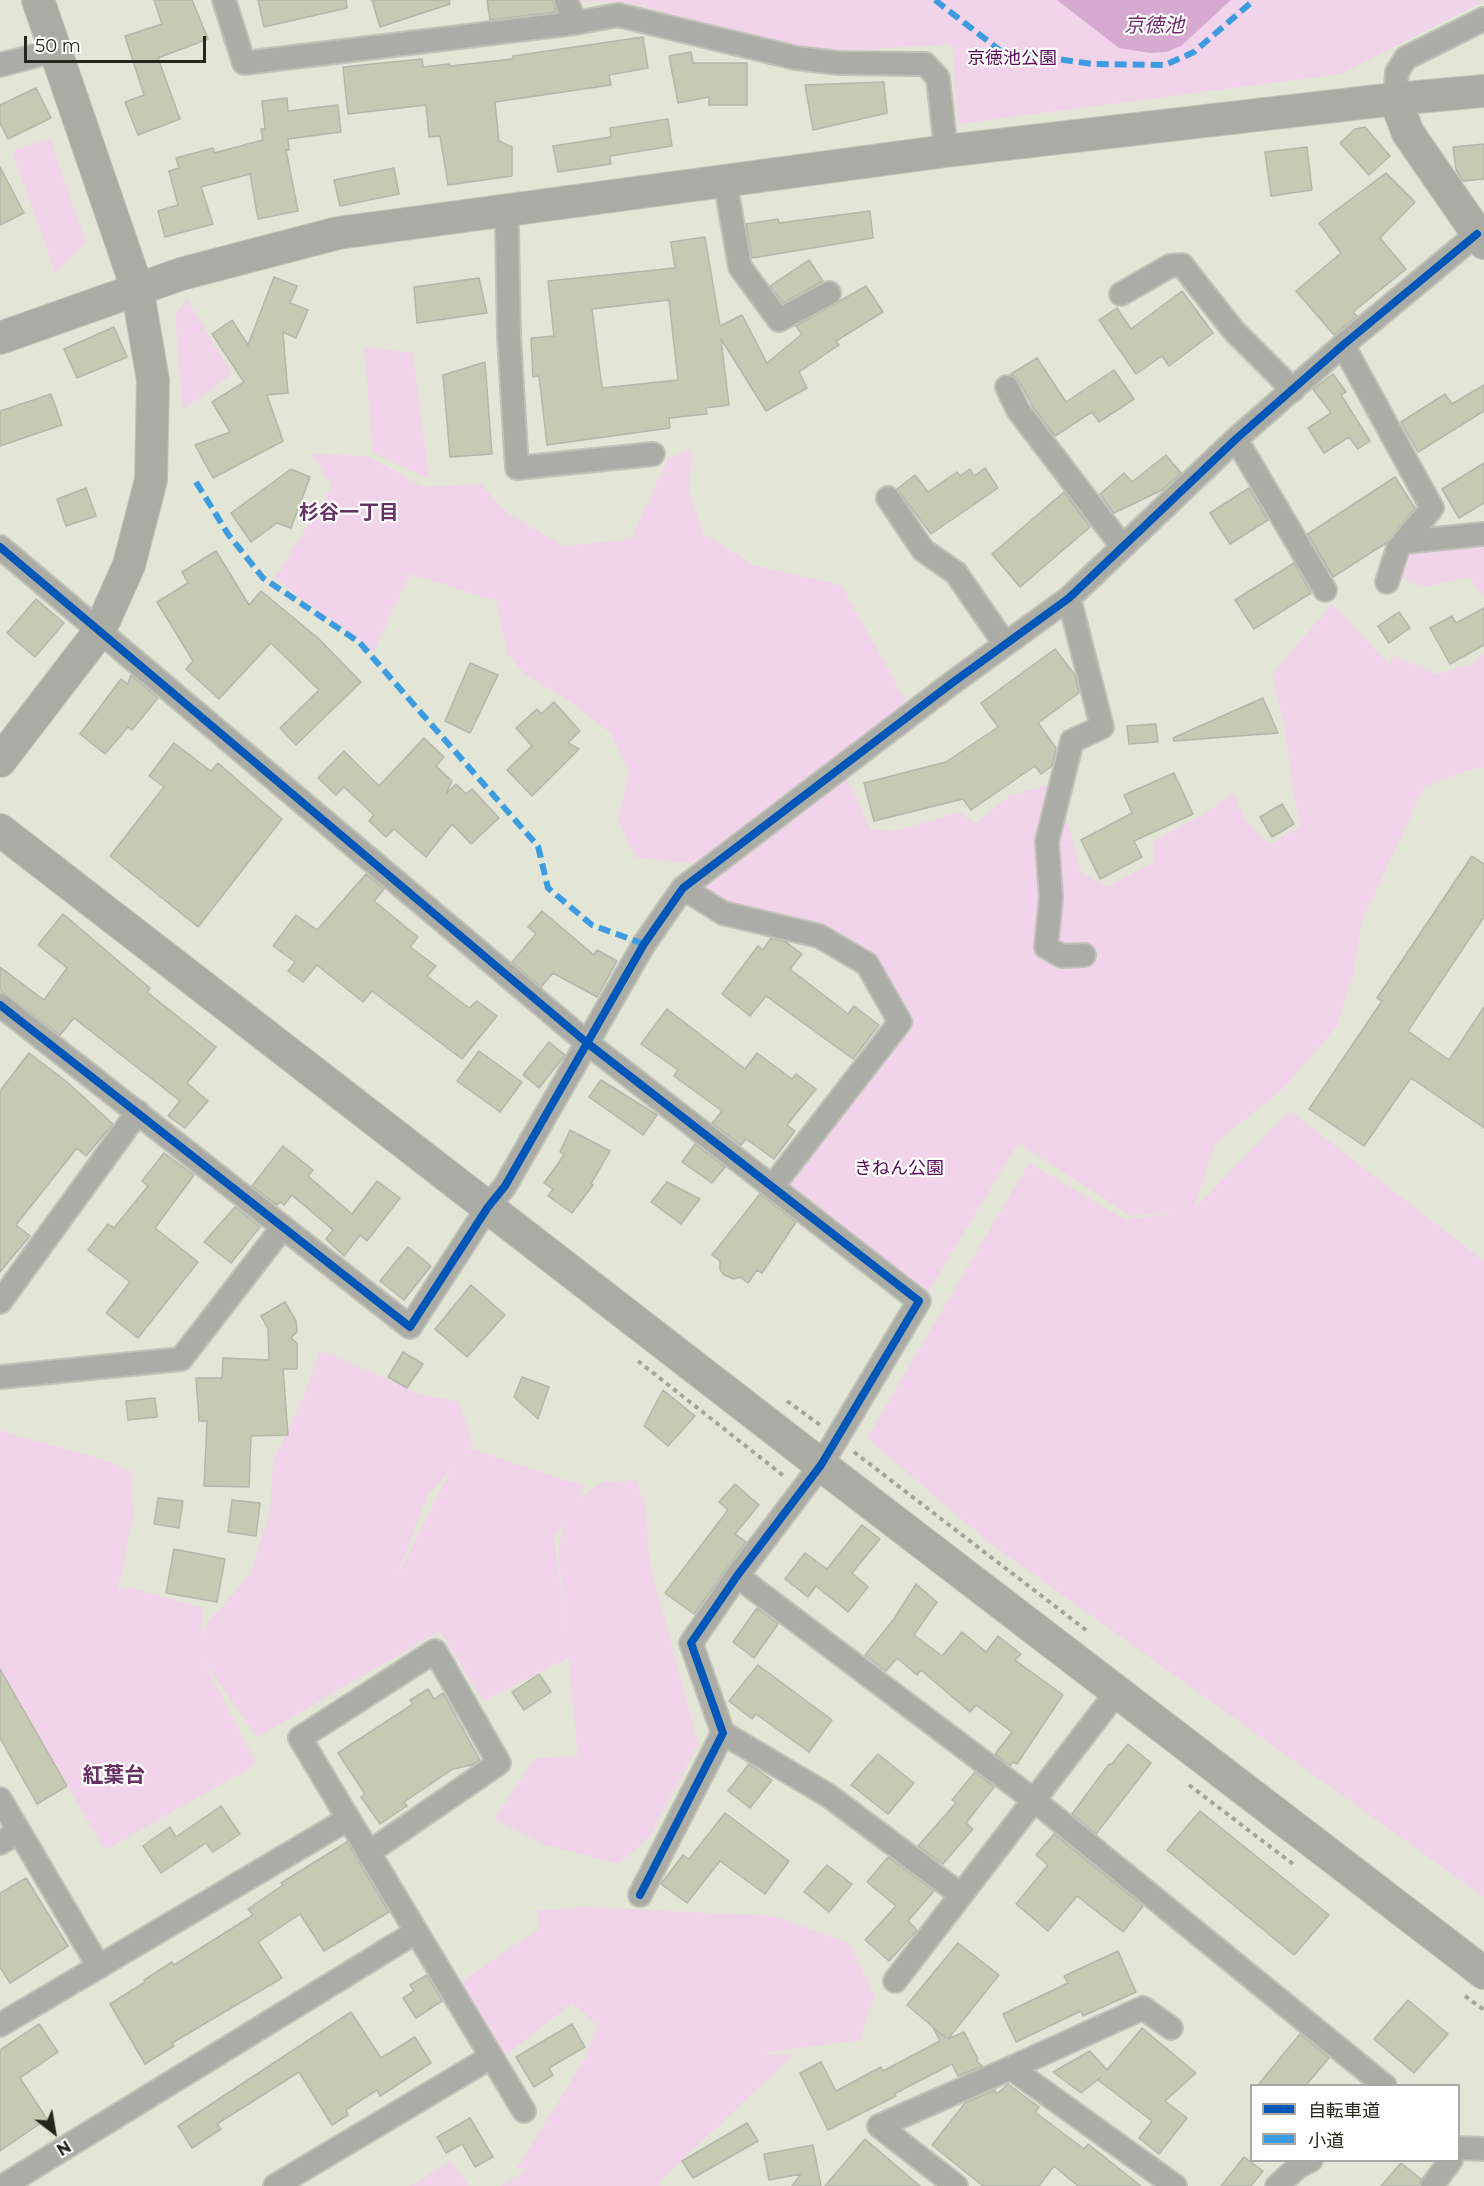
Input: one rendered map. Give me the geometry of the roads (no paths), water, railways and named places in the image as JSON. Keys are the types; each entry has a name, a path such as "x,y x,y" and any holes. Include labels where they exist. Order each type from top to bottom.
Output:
{"street":[{"path":"0,761 99,632 129,565 151,480 153,380 137,288 53,51 38,0"},
{"path":"224,0 244,63 574,23 618,15 796,58 838,63 925,64 938,78 946,151"},
{"path":"566,0 574,23"},
{"path":"4,1016 138,1112 410,1327 488,1207 505,1186 644,944 683,888 1069,598 1236,439 1342,345 1481,239 1408,133 1395,99 1397,72 1406,58 1484,19"},
{"path":"0,65 53,51"},
{"path":"0,338 137,288 338,233 946,151 1395,99 1484,91"},
{"path":"725,180 740,267 779,320 829,293"},
{"path":"504,209 507,228 509,337 517,468 653,454"},
{"path":"1121,294 1170,266 1182,265 1234,331 1293,390"},
{"path":"1342,345 1431,508 1398,548 1387,582"},
{"path":"1007,387 1018,410 1122,546"},
{"path":"1236,439 1325,590"},
{"path":"888,498 923,550 956,573 1005,644"},
{"path":"1405,542 1484,534"},
{"path":"0,547 586,1042 919,1301 821,1465 737,1576 692,1642 723,1733 829,1796 961,1895"},
{"path":"1069,598 1102,727 1072,741 1069,752 1047,841 1051,898 1046,947 1062,956 1084,955"},
{"path":"0,830 821,1465 1484,1973"},
{"path":"683,888 723,913 819,936 867,964 900,1022 772,1187"},
{"path":"0,1302 138,1112"},
{"path":"0,1377 181,1359 284,1227"},
{"path":"737,1576 1035,1801 1384,2084"},
{"path":"368,1853 499,1763 435,1651 300,1738 368,1853 524,2111"},
{"path":"895,1981 1117,1692"},
{"path":"640,1895 723,1733"},
{"path":"0,1799 10,1837 99,1966"},
{"path":"0,2025 348,1819"},
{"path":"3,2186 416,1932"},
{"path":"956,2186 879,2126 1143,2008 1171,2028"},
{"path":"275,2186 491,2057"},
{"path":"1011,2068 1174,2186"},
{"path":"1460,2151 1484,2149"},
{"path":"1278,2186 1299,2166 1307,2162"},
{"path":"1431,2186 1450,2162"}],"water":[{"name":"京徳池","path":"1057,0 1231,0 1181,46 1166,52 1150,53 1119,48"}],"district":[{"name":"杉谷一丁目","path":"349,513"},
{"name":"紅葉台","path":"114,1776"}],"park label":[{"name":"京徳池公園","path":"1012,59"},
{"name":"きねん公園","path":"899,1169"}]}
